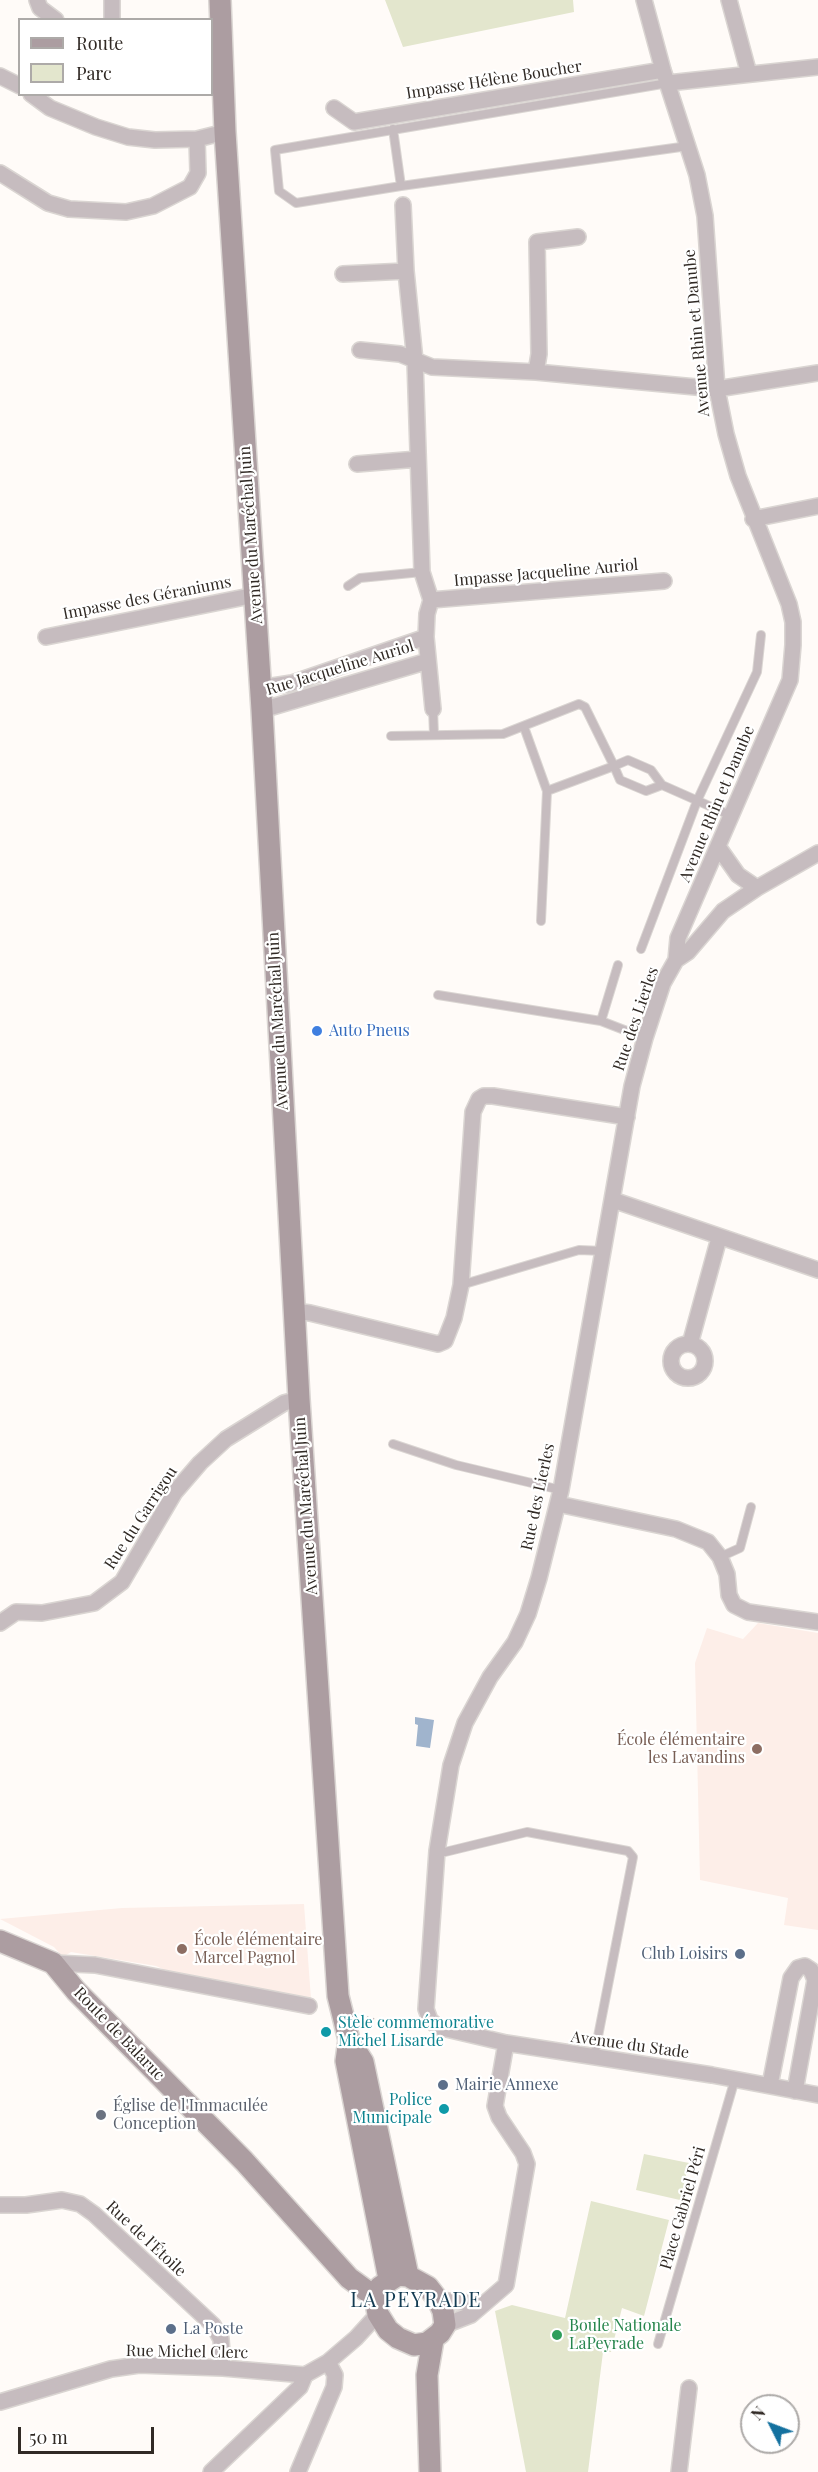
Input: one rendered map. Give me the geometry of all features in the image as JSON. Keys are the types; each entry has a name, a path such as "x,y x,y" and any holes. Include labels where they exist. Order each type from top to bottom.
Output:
{"main road":[{"name":"Avenue du Maréchal Juin","path":"220,0 225,132 262,710 299,1399 338,1996 349,2040 363,2062 386,2297"},
{"name":"Route de Balaruc","path":"0,1941 53,1963 76,1991 244,2160 349,2278 386,2297"},
{"path":"430,2472 427,2375 431,2337 443,2312 438,2300 428,2287 386,2297 398,2338 431,2337"}],"street":[{"path":"37,0 40,8 53,18"},
{"path":"112,0 112,18"},
{"name":"Avenue Rhin et Danube","path":"644,0 697,175 705,216 717,389 726,434 753,519 789,604 794,645 790,680 678,938 676,960"},
{"path":"729,0 749,74"},
{"name":"Impasse Hélène Boucher","path":"334,108 354,122 666,77 749,74 818,67"},
{"path":"0,76 18,85"},
{"path":"34,96 50,108 128,137 155,140 197,139 225,132"},
{"path":"0,173 48,203 69,209 126,212 153,206 190,187 198,173 197,139"},
{"name":"Rue Jacqueline Auriol","path":"403,206 406,271 415,361 422,572 431,600 427,614 426,637 433,709"},
{"path":"536,372 539,354 537,242 578,237"},
{"path":"344,274 406,271"},
{"path":"360,350 400,354 432,367 536,372 717,389 818,374"},
{"path":"357,464 418,459"},
{"path":"753,519 818,506"},
{"name":"Impasse Jacqueline Auriol","path":"431,600 664,581"},
{"name":"Impasse des Géraniums","path":"46,637 255,596"},
{"name":"Rue Jacqueline Auriol","path":"260,688 292,683 426,637"},
{"name":"Rue Jacqueline Auriol","path":"262,710 428,661"},
{"path":"719,848 738,875 757,888"},
{"path":"676,960 688,952 723,911 757,888 818,853"},
{"name":"Rue des Lierles","path":"438,2027 430,2020 426,2009 437,1851 456,1749 465,1723 490,1677 515,1642 528,1614 559,1497 632,1086 663,983 676,960"},
{"path":"294,1311 310,1312 438,1344 445,1341 450,1330 460,1285 473,1112 479,1099 484,1096 493,1096 627,1117"},
{"path":"613,1200 818,1270"},
{"path":"690,1344 719,1238"},
{"name":"Rue du Garrigou","path":"0,1623 16,1611 42,1613 94,1603 104,1596 122,1582 175,1492 200,1463 226,1439 284,1403 299,1399"},
{"path":"559,1497 675,1529 708,1542 720,1557 727,1574 729,1595 734,1605 748,1612 818,1622"},
{"path":"53,1963 95,1965 309,2006"},
{"path":"770,2085 791,1978 798,1968 805,1966 811,1970 815,1980 795,2091"},
{"name":"Avenue du Stade","path":"438,2027 506,2043 735,2079 818,2095"},
{"path":"431,2337 471,2314 506,2285 527,2172 523,2153 499,2117 495,2106 506,2043"},
{"name":"Rue de l'Étoile","path":"0,2205 26,2205 62,2200 80,2204 94,2214 213,2325 221,2339 223,2368"},
{"path":"211,2472 300,2386 305,2375 328,2362 356,2338 386,2297"},
{"path":"438,2300 482,2304"},
{"path":"298,2472 334,2387 335,2375 328,2362"},
{"name":"Rue Michel Clerc","path":"0,2402 111,2369 139,2366 223,2368 305,2375"},
{"path":"679,2472 688,2388"}],"lane":[{"path":"666,77 275,150 279,191 296,203 688,146"},
{"path":"393,129 401,186"},
{"path":"348,586 360,578 422,572"},
{"path":"641,949 698,801 757,672 761,635"},
{"path":"391,736 503,734 579,704 585,706 620,780 646,791 662,785"},
{"path":"433,709 434,735"},
{"path":"524,727 547,791 541,921"},
{"path":"547,791 628,759 651,770 662,785 732,816"},
{"path":"601,1021 618,965"},
{"path":"438,995 601,1021 645,1038"},
{"path":"460,1285 579,1250 603,1251"},
{"path":"393,1444 559,1497"},
{"path":"720,1557 740,1548 751,1507"},
{"path":"437,1851 445,1852 527,1832 628,1851 633,1857 594,2057"},
{"name":"Place Gabriel Péri","path":"658,2344 735,2079"}],"path":[{"path":"359,2015 412,2030"}],"shaded area":[{"name":"École élémentaire les Lavandins","path":"758,1623 818,1633 818,1930 784,1925 788,1898 700,1880 695,1663 707,1628 743,1639"},
{"name":"École élémentaire Marcel Pagnol","path":"304,1904 311,1999 165,1970 156,1966 71,1952 63,1957 54,1947 0,1919 122,1908"}],"green space":[{"path":"385,0 573,0 574,12 403,47"},
{"path":"644,2154 689,2163 680,2200 636,2190"},
{"name":"Boule Nationale LaPeyrade","path":"591,2201 669,2220 644,2316 622,2308 611,2352 603,2352 588,2472 526,2472 495,2311 512,2305 565,2318"}],"water":[{"path":"415,1717 434,1720 430,1748 416,1746 418,1725 415,1724"}],"place":[{"name":"Auto Pneus","path":"317,1031"},
{"name":"École élémentaire les Lavandins","path":"757,1749"},
{"name":"École élémentaire Marcel Pagnol","path":"182,1949"},
{"name":"Club Loisirs","path":"740,1954"},
{"name":"Stèle commémorative Michel Lisarde","path":"326,2032"},
{"name":"Mairie Annexe","path":"443,2085"},
{"name":"Police Municipale","path":"444,2109"},
{"name":"Église de l'Immaculée Conception","path":"101,2115"},
{"name":"La Poste","path":"171,2329"},
{"name":"Boule Nationale LaPeyrade","path":"557,2335"}],"district":[{"name":"LA PEYRADE","path":"416,2301"}]}
